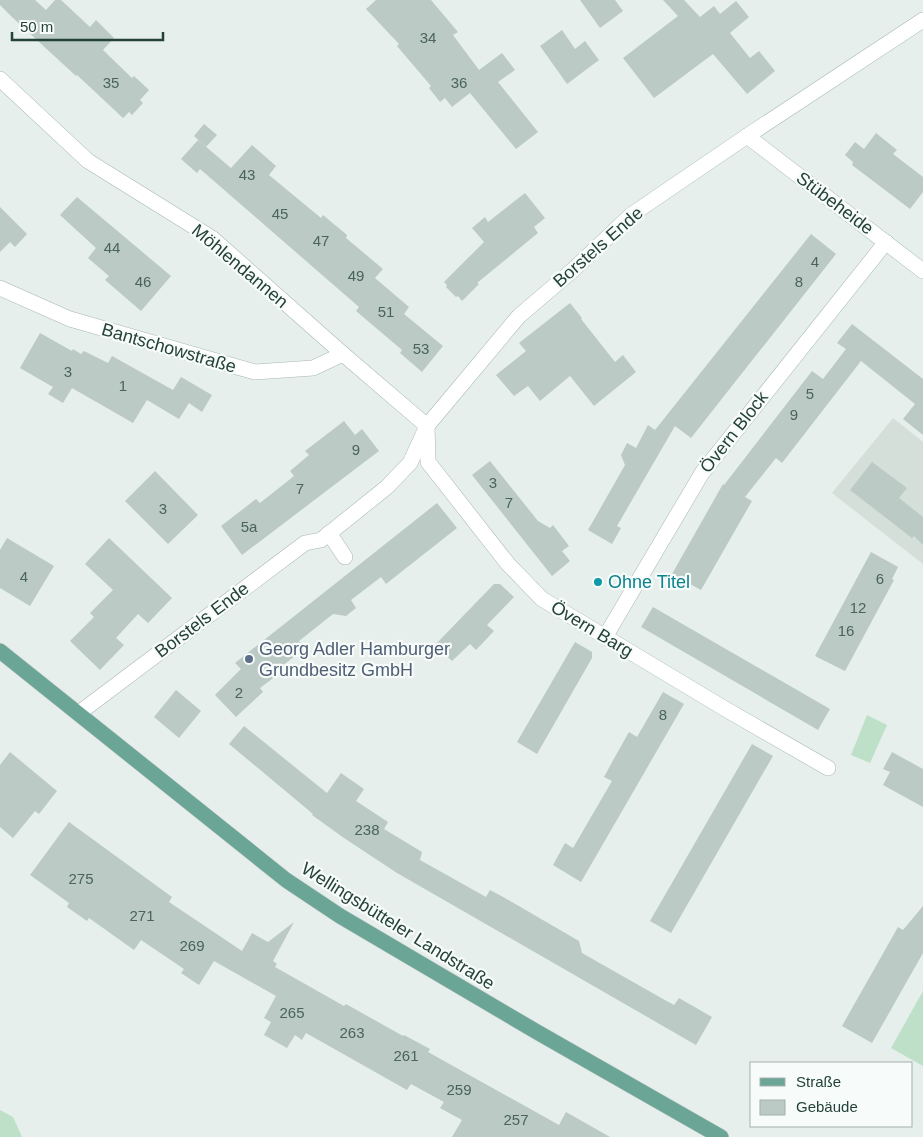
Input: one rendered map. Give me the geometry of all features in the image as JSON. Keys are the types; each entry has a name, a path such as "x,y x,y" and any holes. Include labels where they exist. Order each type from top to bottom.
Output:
{"main road":[{"name":"Wellingsbütteler Landstraße","path":"0,651 79,712 286,880 340,916 721,1137"}],"street":[{"name":"Borstels Ende","path":"79,712 305,543 321,540 388,487 410,463 427,426 519,316 573,270 631,215 746,136 923,20"},
{"name":"Möhlendannen","path":"0,79 88,161 212,238 342,354 427,426"},
{"name":"Stübeheide","path":"746,136 923,271"},
{"name":"Övern Block","path":"605,637 702,473 886,242"},
{"name":"Bantschowstraße","path":"0,288 70,319 255,372 313,368 342,354"},
{"name":"Övern Barg","path":"427,426 428,462 508,564 542,599 828,768"},
{"path":"329,533 345,557"}],"shaded area":[{"path":"893,418 923,442 923,564 832,493"}],"green space":[{"path":"867,715 887,725 870,763 851,755"},
{"path":"923,991 923,1066 891,1048"},
{"path":"0,1110 13,1117 22,1137 0,1137"}],"building":[{"path":"0,0 35,0 46,10 55,0 61,0 90,27 96,20 114,38 103,50 132,78 134,76 149,90 140,100 143,103 132,115 129,112 123,118 13,18 0,5"},
{"path":"376,0 431,0 458,32 453,35 479,70 502,53 515,70 498,82 538,132 516,149 470,93 452,107 445,98 440,102 429,88 431,86 397,46 399,44 366,9"},
{"path":"580,0 615,0 623,11 600,28"},
{"path":"663,0 684,0 700,17 714,6 720,14 736,1 749,17 730,33 750,58 759,51 775,71 747,94 713,54 654,98 623,58 678,16"},
{"path":"562,30 575,49 585,41 599,60 567,84 540,46"},
{"path":"204,124 217,135 206,147 194,136"},
{"path":"876,133 897,150 893,154 923,177 923,192 910,209 852,165 853,162 845,155 855,142 864,149"},
{"path":"198,140 231,168 252,145 276,166 269,175 321,218 323,215 347,235 346,238 383,269 375,278 409,307 404,314 443,346 422,372 400,353 402,350 356,311 359,307 200,169 197,173 181,159"},
{"path":"525,193 545,218 534,227 538,233 477,283 479,284 462,301 446,287 447,285 444,282 484,242 472,228 485,217 488,222"},
{"path":"77,197 171,276 141,311 105,280 109,276 88,258 96,248 60,215"},
{"path":"0,207 27,234 15,247 10,242 0,252"},
{"path":"811,234 836,254 691,438 675,426 617,526 621,528 612,544 588,530 625,465 621,455 627,443 636,448 648,425 655,430"},
{"path":"570,303 615,362 623,355 636,372 594,406 570,376 540,401 528,386 514,396 496,375 526,351 519,343"},
{"path":"852,324 923,379 923,435 903,419 915,404 861,361 782,463 776,458 745,497 752,501 701,590 672,574 723,484 812,371 823,379 846,349 837,343"},
{"path":"40,333 72,351 73,349 81,354 84,351 108,363 112,356 173,390 181,377 212,395 202,412 189,403 179,419 147,400 133,423 72,388 63,403 48,394 53,387 20,368"},
{"path":"344,421 355,435 362,429 379,451 242,555 221,526 256,499 260,503 294,476 290,471 309,455 305,451"},
{"path":"490,461 538,521 550,528 553,525 569,546 562,551 570,561 552,576 472,475"},
{"path":"872,462 907,488 899,498 923,517 923,545 914,536 912,538 850,490"},
{"path":"155,471 198,515 168,544 125,501"},
{"path":"437,503 457,528 386,584 381,577 351,600 356,608 346,616 333,614 299,641 305,648 277,670 280,673 260,688 263,692 236,717 215,695 241,669 235,663"},
{"path":"7,538 54,566 30,606 0,588 0,550"},
{"path":"109,538 172,598 148,623 138,614 116,638 124,645 100,670 70,641 94,617 90,613 113,590 85,564"},
{"path":"871,552 898,567 892,579 894,580 845,671 815,656"},
{"path":"494,584 500,584 514,597 487,625 494,631 476,650 470,644 452,661 435,645"},
{"path":"653,607 830,709 818,730 641,627"},
{"path":"575,642 592,652 592,658 537,754 517,742"},
{"path":"176,690 201,711 179,738 154,717"},
{"path":"663,692 684,704 581,882 553,865 565,843 573,848 612,781 604,777 629,732 637,737"},
{"path":"244,726 327,793 341,773 364,789 356,801 388,822 384,829 422,852 420,860 486,897 490,890 505,898 579,941 582,953 674,1005 679,998 712,1017 696,1045 397,873 344,838 312,815 229,744"},
{"path":"752,744 773,756 671,933 650,921"},
{"path":"10,752 57,791 39,814 35,811 13,838 0,827 0,765"},
{"path":"892,752 923,769 923,807 883,785 890,772 883,769"},
{"path":"69,822 172,897 169,902 242,951 252,933 268,942 294,922 273,961 277,964 275,967 344,1006 346,1004 430,1049 428,1052 559,1125 566,1112 610,1137 452,1137 462,1120 440,1108 444,1102 411,1084 407,1090 306,1033 302,1040 295,1035 287,1048 264,1035 271,1022 264,1018 276,996 214,961 199,985 181,973 184,969 141,940 134,950 89,918 87,921 67,907 69,903 30,875"},
{"path":"923,906 923,953 872,1043 842,1026 898,927 903,930"}],"place":[{"name":"Ohne Titel","path":"598,582"},
{"name":"Georg Adler Hamburger Grundbesitz GmbH","path":"249,659"}]}
